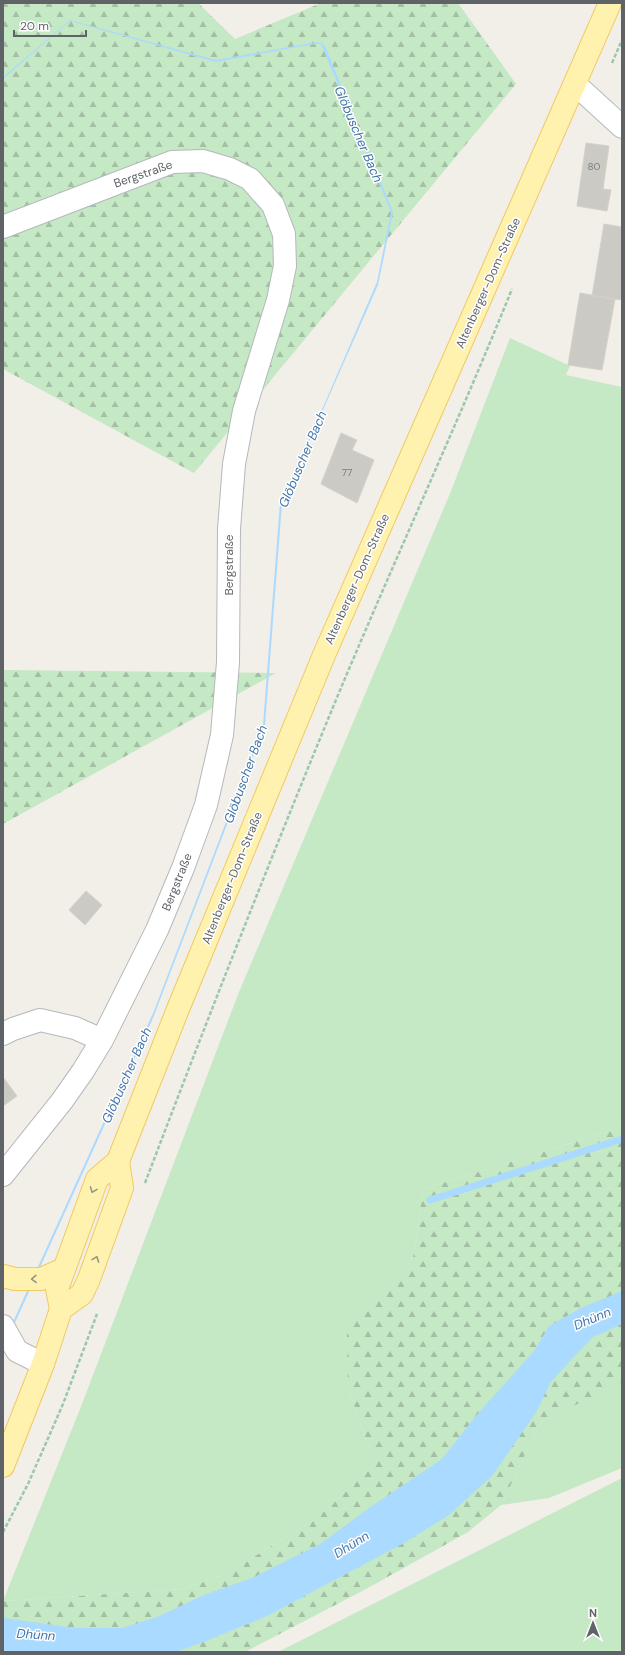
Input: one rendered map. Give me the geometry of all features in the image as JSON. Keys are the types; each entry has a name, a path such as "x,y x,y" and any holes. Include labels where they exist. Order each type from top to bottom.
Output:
{"main road":[{"name":"Altenberger-Dom-Straße","path":"118,1161 122,1188 89,1279 82,1294 61,1309 57,1290 97,1179 118,1161 178,1009 324,655 610,3"},
{"path":"3,1276 15,1279 41,1279 64,1269"},
{"path":"3,1466 42,1364 61,1309"}],"street":[{"path":"575,84 622,127"},
{"name":"Bergstraße","path":"3,227 172,162 203,161 230,169 250,179 273,205 284,234 285,266 278,300 244,411 234,464 229,529 228,662 222,735 206,805 183,868 157,930 102,1040 83,1071 3,1175"},
{"path":"3,1034 40,1020 75,1028 102,1040"},
{"path":"3,1326 17,1350 42,1364"}],"path":[{"path":"611,64 622,40"},
{"path":"143,1190 197,1045 338,695 482,364 515,283"},
{"path":"3,1532 41,1455 98,1311"}],"green space":[{"path":"3,3 198,3 235,39 321,3 458,3 516,84 194,473 3,369"},
{"path":"510,338 570,366 566,375 622,387 622,1127 423,1189 413,1258 367,1302 348,1388 375,1465 317,1518 226,1574 183,1589 3,1601 82,1404 239,992 451,491"},
{"path":"3,670 276,673 3,824"},
{"path":"622,1127 622,1382 541,1422 501,1505 468,1532 366,1589 245,1652 3,1652 3,1601 183,1589 226,1574 317,1518 375,1465 348,1388 347,1334 367,1302 413,1258 423,1189"},
{"path":"622,1380 622,1468 549,1498 501,1505 541,1422"},
{"path":"622,1478 622,1652 278,1652"}],"water":[{"name":"Glöbuscher Bach","path":"70,20 216,60 317,42 322,43 325,46 393,212 378,285 282,503 265,725 153,1018 3,1349 3,1344 154,1011 263,725 280,503 377,282 391,212 321,44 216,62 70,21 3,79 3,77"},
{"name":"Dhünn","path":"622,1291 622,1324 593,1337 550,1383 537,1411 492,1476 449,1515 404,1543 267,1616 176,1652 3,1652 3,1618 76,1628 122,1628 157,1617 204,1595 252,1578 320,1544 369,1508 442,1459 475,1417 534,1351 549,1326 581,1308"}],"building":[{"path":"586,143 609,146 603,189 611,190 607,211 577,206"},
{"path":"604,224 622,227 622,300 592,296"},
{"path":"580,293 615,299 602,370 568,365"},
{"path":"341,433 357,440 352,450 374,460 357,503 321,484"},
{"path":"86,891 102,905 85,925 69,910"},
{"path":"3,1077 17,1096 3,1106"}],"waterway":[{"path":"430,1200 622,1139"}]}
